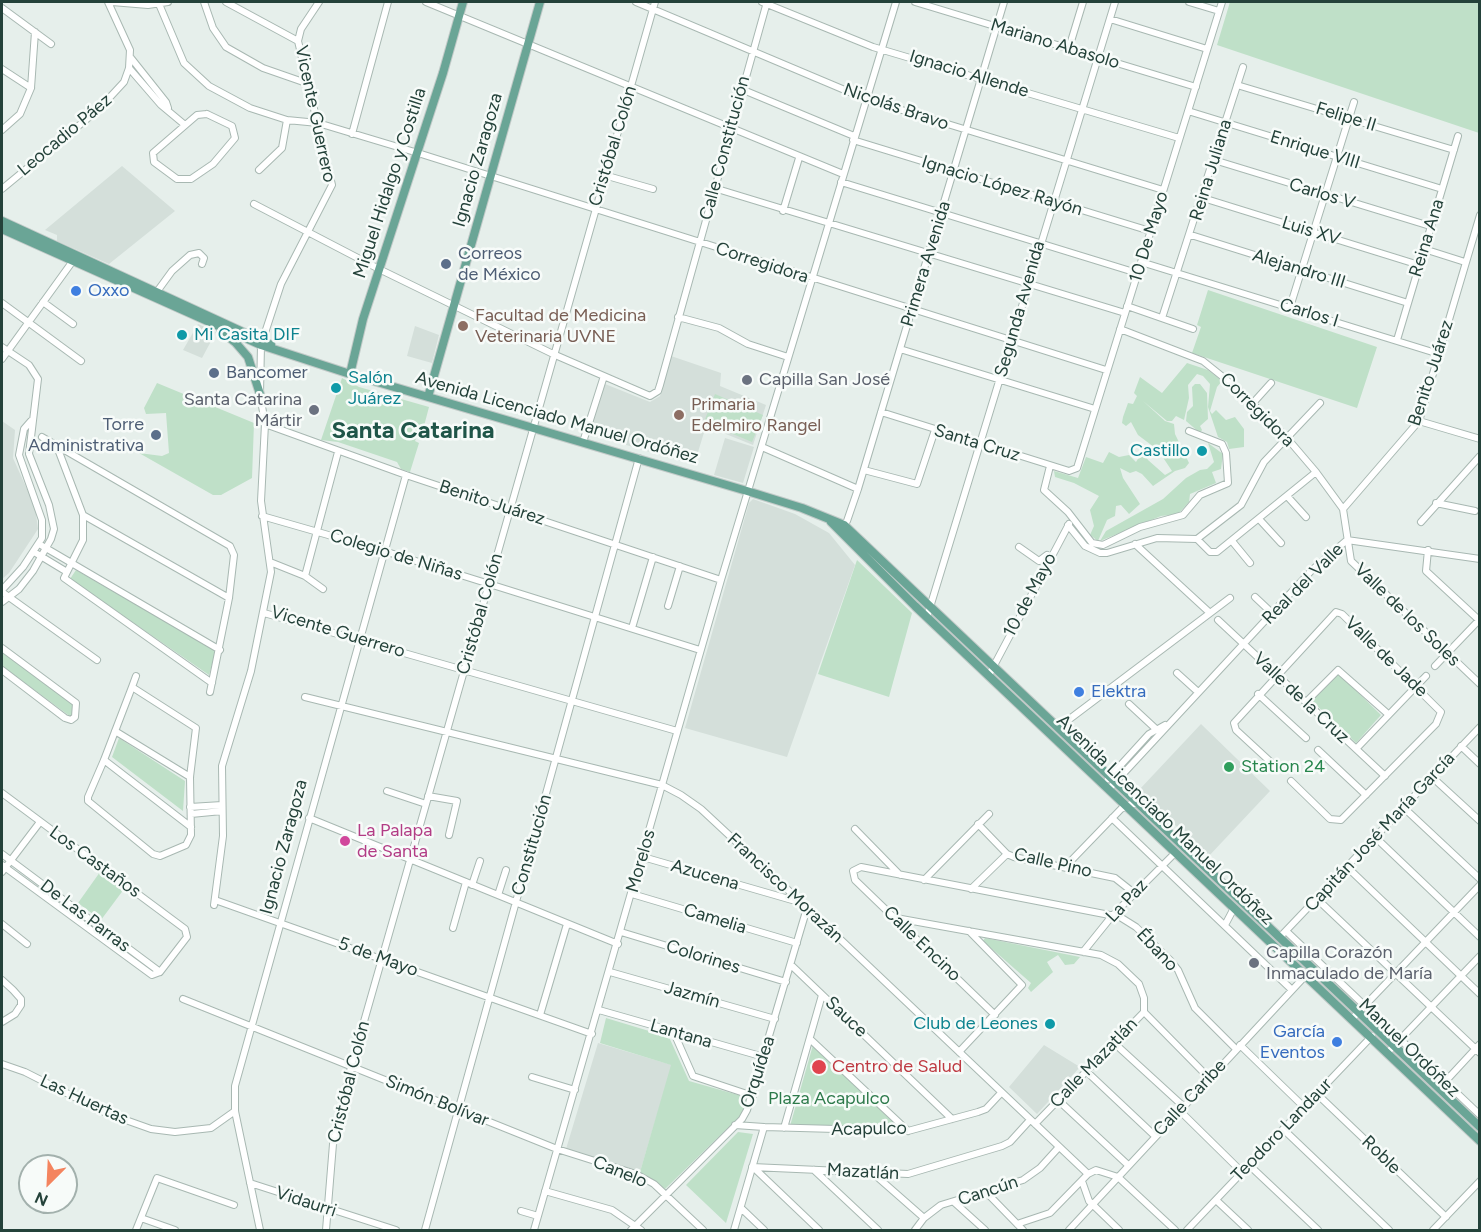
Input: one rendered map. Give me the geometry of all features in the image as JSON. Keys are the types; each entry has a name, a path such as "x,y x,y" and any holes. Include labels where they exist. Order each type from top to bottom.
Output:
{"main road":[{"name":"Miguel Hidalgo y Costilla","path":"350,374 355,347 418,153 463,2"},
{"name":"Ignacio Zaragoza","path":"428,397 540,2"},
{"name":"Avenida Licenciado Manuel Ordóñez","path":"2,221 75,258"},
{"name":"Avenida Licenciado Manuel Ordóñez","path":"2,229 75,258 262,342"},
{"name":"Avenida Licenciado Manuel Ordóñez","path":"155,294 198,316 274,347 350,374 747,491 802,508 831,521 931,607 1204,866 1283,934 1313,968 1363,1009 1378,1029 1397,1042 1442,1085 1479,1127"},
{"path":"198,316 243,350 252,364 260,394"},
{"name":"Avenida Licenciado Manuel Ordóñez","path":"841,528 927,617 1388,1052 1479,1141"},
{"path":"1154,833 1178,841 1175,852 1204,866"}],"street":[{"path":"110,2 159,4 168,2"},
{"name":"Leocadio Páez","path":"2,189 115,94 129,68 131,58 128,43 110,2"},
{"path":"204,2 213,28 226,47 263,68 309,84"},
{"path":"226,2 298,41"},
{"name":"Vicente Guerrero","path":"319,2 301,29 298,41 332,185 309,234 281,284 262,342 260,394 265,424 262,516 270,562 264,613 677,731"},
{"path":"352,134 388,2"},
{"path":"426,2 799,158 843,174"},
{"name":"Nicolás Bravo","path":"636,2 866,99 1163,190"},
{"name":"Cristóbal Colón","path":"327,1230 333,1144 351,1067 655,2"},
{"name":"Ignacio Allende","path":"765,2 873,47 1179,138"},
{"name":"Calle Constitución","path":"604,376 650,396 658,391 765,2"},
{"name":"Morelos","path":"534,1230 643,857 700,650 895,2"},
{"name":"Mariano Abasolo","path":"915,2 1196,87"},
{"name":"Primera Avenida","path":"841,528 864,470 1004,2"},
{"path":"1070,48 1083,2"},
{"name":"Segunda Avenida","path":"927,617 1115,2"},
{"path":"1189,2 1219,11"},
{"name":"10 De Mayo","path":"1074,471 1222,2"},
{"name":"Corregidora","path":"159,4 176,49 195,76 250,108 286,120 318,123 418,153 912,311 1106,370"},
{"path":"2,8 51,44"},
{"path":"1110,19 1207,48"},
{"path":"2,130 20,114 31,88 35,32"},
{"path":"131,58 166,102 168,108"},
{"name":"Reina Juliana","path":"1162,318 1191,236 1243,67"},
{"path":"129,68 161,105 168,108 185,125"},
{"path":"2,69 31,88"},
{"name":"Felipe II","path":"1237,85 1454,150"},
{"name":"Ignacio López Rayón","path":"741,89 854,138 953,172 1053,200 1150,231"},
{"path":"1290,307 1354,102"},
{"name":"Enrique VIII","path":"1188,111 1442,189"},
{"path":"207,114 232,126 236,134 227,150 213,164 191,179 182,180 154,162 152,157 156,149 185,125 197,115 207,114"},
{"path":"259,170 282,148 286,120"},
{"name":"Reina Ana","path":"1397,340 1458,136"},
{"path":"783,211 799,158"},
{"name":"Carlos V","path":"1214,160 1430,226"},
{"path":"604,175 653,189"},
{"path":"841,182 1137,273"},
{"path":"714,188 928,255 1028,284 1162,318 1193,329"},
{"name":"Luis XV","path":"1203,198 1419,265"},
{"path":"254,204 379,269 553,354 604,376 583,442"},
{"name":"Benito Juárez","path":"1343,509 1419,421 1479,215"},
{"name":"Alejandro III","path":"1191,236 1408,303"},
{"path":"1472,239 1479,241"},
{"path":"1424,249 1465,262"},
{"path":"155,294 190,255 199,253 204,258 202,264"},
{"path":"2,359 4,348 28,322 75,258"},
{"name":"Carlos I","path":"1141,262 1439,354"},
{"path":"43,302 73,324"},
{"path":"2,303 81,362"},
{"path":"678,316 719,328 748,344 788,357"},
{"name":"Corregidora","path":"1120,329 1203,361 1252,403 1287,438 1343,509 1347,540"},
{"path":"2,602 19,589 42,557 54,529 53,518 30,463 31,421 38,379 29,365 4,348"},
{"path":"900,349 1095,409"},
{"path":"1252,403 1271,383"},
{"path":"1197,539 1246,500 1260,468 1320,403"},
{"name":"Santa Cruz","path":"881,412 1050,466 1074,471"},
{"path":"31,421 24,429 19,455 42,520 42,538 34,552 2,591 96,660"},
{"path":"1419,421 1479,439"},
{"name":"Benito Juárez","path":"265,424 338,452 721,579"},
{"path":"864,470 918,484 935,430"},
{"path":"1050,466 1044,484 1048,496 1073,518 1092,543 1103,545 1149,523 1178,518 1187,512 1203,492 1225,486 1229,479 1224,448 1218,442 1190,431"},
{"path":"42,437 230,546 234,555 229,598 210,692"},
{"path":"56,444 83,515 83,540 66,572 65,579 212,683"},
{"path":"762,447 858,489"},
{"path":"305,576 338,452"},
{"path":"1421,522 1436,502 1479,456"},
{"name":"Constitución","path":"425,1230 639,458"},
{"path":"1073,518 1068,525 1085,546 1094,551 1107,553 1157,538 1197,539 1213,553 1232,541 1316,472"},
{"name":"Ignacio Zaragoza","path":"257,1230 235,1111 235,1086 358,639 406,475"},
{"path":"1287,496 1306,518"},
{"path":"1436,502 1475,511"},
{"path":"83,515 229,598"},
{"name":"Colegio de Niñas","path":"262,516 489,583 700,650"},
{"path":"1259,519 1281,543"},
{"name":"10 De Mayo","path":"1020,546 1036,560 1043,561 1068,525"},
{"name":"10 de Mayo","path":"989,675 1068,525"},
{"name":"Real del Valle","path":"1106,787 1128,757 1166,725 1312,570 1347,540 1479,559"},
{"name":"Valle de los Soles","path":"1347,540 1348,554 1356,567 1479,684"},
{"path":"1232,541 1250,563"},
{"path":"39,544 220,650"},
{"path":"1136,544 1210,613"},
{"path":"1428,550 1426,571 1479,619 1435,666"},
{"path":"34,552 66,572"},
{"path":"632,628 653,557"},
{"path":"270,562 305,576 323,589"},
{"path":"668,606 680,566"},
{"path":"1255,597 1272,613"},
{"path":"1059,727 1230,598"},
{"name":"Valle de Jade","path":"1277,675 1336,612 1342,614 1439,708 1442,715 1384,776"},
{"path":"191,811 222,808 222,766 251,671 264,613"},
{"name":"Valle de la Cruz","path":"1218,620 1384,776"},
{"path":"2,648 76,703 78,708 75,717 71,720 65,718 2,670"},
{"path":"1305,702 1338,670 1388,714"},
{"path":"1177,673 1197,692"},
{"path":"1275,766 1234,726 1236,720 1277,675"},
{"path":"132,687 196,728 190,777 191,835 186,845 168,855 156,856 88,801 136,676"},
{"path":"1356,749 1426,676"},
{"path":"1258,694 1306,738"},
{"name":"Francisco Morazán","path":"305,697 662,784 701,809 1088,1174"},
{"path":"1129,704 1158,731"},
{"name":"Capitán José María García","path":"1283,934 1479,727"},
{"path":"115,730 190,777"},
{"name":"Real del Valle","path":"1113,779 1134,762 1158,731"},
{"path":"1461,746 1479,764"},
{"path":"1318,750 1366,795"},
{"path":"1128,757 1134,762"},
{"path":"104,760 191,827"},
{"path":"1290,782 1334,821 1341,820 1384,776"},
{"path":"1432,777 1479,821"},
{"path":"387,791 426,804"},
{"name":"Los Castaños","path":"2,793 187,932 187,937 157,974"},
{"path":"428,796 457,801 449,835"},
{"path":"1065,867 1125,805 1139,804"},
{"path":"1403,807 1479,879"},
{"name":"5 de Mayo","path":"222,808 221,868 215,903 281,921 591,1034"},
{"path":"924,880 988,813"},
{"path":"309,818 618,944"},
{"path":"1112,818 1292,990"},
{"path":"3,868 40,822"},
{"name":"Calle Pino","path":"978,824 1008,854 1022,860 1115,878 1134,893"},
{"path":"855,829 900,876"},
{"path":"1375,837 1479,937"},
{"name":"La Paz","path":"1083,952 1112,916 1175,852"},
{"name":"De Las Parras","path":"2,854 157,974"},
{"path":"970,890 1008,854"},
{"name":"Azucena","path":"643,857 805,906"},
{"path":"453,928 480,861"},
{"name":"Ébano","path":"853,870 861,867 1112,916 1127,921 1161,950 1178,970 1195,1008 1304,1107"},
{"path":"1347,867 1479,994"},
{"name":"De Las Parras","path":"3,868 157,974"},
{"path":"498,895 506,870"},
{"name":"Calle Encino","path":"853,870 855,880 995,1015"},
{"path":"1352,1019 1479,885"},
{"name":"Camelia","path":"632,894 797,943"},
{"path":"1317,899 1478,1048 1432,1094"},
{"name":"Orquídea","path":"636,1229 665,1195 742,1119 753,1096 791,965 805,906"},
{"path":"1225,925 1234,908"},
{"path":"896,918 1083,952"},
{"path":"2,924 27,944"},
{"path":"540,1015 567,924"},
{"path":"959,1052 1021,988 1017,980 968,930"},
{"name":"Colorines","path":"621,932 786,982"},
{"name":"Manuel Ordóñez","path":"1283,934 1397,1042"},
{"name":"Calle Mazatlán","path":"1032,1122 1058,1100 1144,1012 1144,998 1139,984 1118,964 1101,955 1083,952"},
{"path":"1388,1052 1479,956"},
{"name":"Sauce","path":"791,965 952,1119"},
{"name":"Calle Caribe","path":"1069,1230 1313,968"},
{"name":"Jazmín","path":"610,972 775,1019"},
{"path":"2,980 13,990 21,1005 15,1014 2,1022"},
{"path":"784,1128 822,995"},
{"name":"Simón Bolívar","path":"183,999 557,1149"},
{"name":"Lantana","path":"599,1010 764,1057"},
{"path":"1144,1012 1209,1078"},
{"name":"Teodoro Landaur","path":"1186,1230 1378,1029"},
{"path":"674,1033 693,1077 753,1096"},
{"path":"810,1039 908,1131"},
{"path":"1113,1042 1242,1172"},
{"name":"Las Huertas","path":"2,1064 25,1072 106,1113 151,1129 175,1132 211,1128 235,1111"},
{"path":"1086,1071 1155,1136"},
{"path":"532,1077 575,1090"},
{"name":"Manuel Ordóñez","path":"1442,1085 1479,1115"},
{"name":"Acapulco","path":"735,1125 908,1131 986,1109 1001,1093"},
{"name":"Roble","path":"1317,1094 1446,1217"},
{"path":"1058,1100 1128,1165"},
{"name":"Mazatlán","path":"752,1167 908,1174 1002,1146 1010,1142 1032,1122"},
{"path":"734,1230 764,1127"},
{"path":"1283,1129 1389,1230"},
{"name":"Cancún","path":"915,1230 924,1218 941,1205 1023,1180 1040,1168 1059,1147"},
{"name":"Canelo","path":"557,1149 636,1174 665,1195 703,1230"},
{"path":"1249,1165 1318,1230"},
{"path":"752,1167 819,1230"},
{"path":"814,1169 878,1230"},
{"path":"1017,1224 1050,1213 1088,1174 1096,1170 1118,1177 1175,1230"},
{"path":"875,1174 924,1218"},
{"path":"136,1230 157,1178 234,1205"},
{"path":"1082,1181 1087,1198 1092,1205 1119,1230"},
{"path":"1433,1230 1479,1181"},
{"name":"Vidaurri","path":"250,1183 396,1230"},
{"path":"545,1191 612,1210 636,1229"},
{"path":"986,1192 1023,1230"},
{"path":"1216,1200 1248,1230"},
{"path":"954,1202 985,1230"},
{"path":"741,1208 764,1230"},
{"path":"521,1211 538,1216"},
{"path":"141,1218 175,1230"}],"shaded area":[{"path":"122,166 175,211 109,264 57,241 57,235 45,230"},
{"path":"198,324 216,332 202,358 183,350"},
{"path":"415,326 439,335 432,363 407,356"},
{"name":"Primaria Edelmiro Rangel","path":"671,356 721,373 720,386 766,405 753,445 706,426 694,465 589,434 605,384 650,402 660,396"},
{"path":"2,421 15,430 13,458 35,507 38,529 9,573 2,579"},
{"path":"725,438 754,447 743,483 714,475"},
{"path":"753,499 795,514 829,533 855,565 787,757 685,728 749,503"},
{"path":"1201,724 1270,791 1208,857 1139,790"},
{"path":"598,1043 672,1065 640,1172 566,1149"},
{"path":"1044,1045 1080,1067 1037,1114 1009,1087"}],"green space":[{"path":"1230,2 1479,2 1479,133 1217,45"},
{"path":"1208,290 1377,347 1357,408 1192,353 1201,327 1197,325"},
{"path":"1187,363 1208,370 1222,381 1217,387 1210,411 1212,414 1216,410 1226,420 1235,417 1244,429 1244,447 1229,449 1227,442 1218,437 1208,407 1210,384 1203,376 1197,374 1188,385 1189,398 1184,420 1176,416 1172,421 1167,421 1143,401 1165,421 1174,424 1175,434 1189,463 1185,468 1175,471 1153,486 1142,474 1136,471 1130,473 1120,468 1123,478 1140,504 1129,514 1121,505 1116,506 1115,516 1107,520 1098,541 1090,535 1094,526 1090,510 1099,496 1074,483 1055,477 1054,471 1078,478 1086,457 1103,463 1109,452 1119,457 1129,455 1136,462 1143,451 1148,460 1165,475 1172,471 1158,450 1138,435 1131,422 1126,426 1122,423 1128,403 1133,404 1137,396 1134,393 1140,377 1162,393"},
{"path":"342,378 359,387 429,407 424,426 421,425 415,441 419,443 410,472 401,469 397,462 338,442 321,440"},
{"path":"157,383 254,423 252,478 221,495 213,495 139,453 162,456 169,453 166,413 146,414 144,408"},
{"path":"1200,384 1207,393 1208,419 1200,426 1202,430 1200,433 1186,421 1187,412 1193,406 1192,387"},
{"path":"715,394 763,415 752,442 704,422"},
{"path":"1208,443 1223,454 1221,469 1212,472 1216,483 1190,494 1189,502 1178,514 1161,516 1100,541 1106,531 1163,499 1186,478 1200,470 1207,469 1214,462"},
{"path":"857,560 912,613 889,697 818,674"},
{"path":"76,570 216,651 209,675 70,579"},
{"path":"2,651 76,705 71,717 2,666"},
{"path":"1338,673 1381,715 1356,743 1311,700"},
{"path":"119,738 185,781 183,811 112,757"},
{"path":"100,872 124,889 101,920 78,903"},
{"path":"985,938 1080,957 1074,964 1065,965 1058,955 1047,962 1053,972 1031,992 1028,988 1031,983 983,941"},
{"path":"606,1018 669,1037 689,1081 749,1098 740,1116 665,1189 640,1172 671,1065 600,1043"},
{"name":"Plaza Acapulco","path":"813,1045 899,1128 790,1126"},
{"path":"738,1132 753,1134 726,1223 686,1185"}],"place":[{"name":"Correos de México","path":"446,264"},
{"name":"Oxxo","path":"76,291"},
{"name":"Facultad de Medicina Veterinaria UVNE","path":"463,326"},
{"name":"Mi Casita DIF","path":"182,335"},
{"name":"Bancomer","path":"214,373"},
{"name":"Capilla San José","path":"747,380"},
{"name":"Salón Juárez","path":"336,388"},
{"name":"Santa Catarina Mártir","path":"314,410"},
{"name":"Primaria Edelmiro Rangel","path":"679,415"},
{"name":"Torre Administrativa","path":"156,435"},
{"name":"Castillo","path":"1202,451"},
{"name":"Elektra","path":"1079,692"},
{"name":"Station 24","path":"1229,767"},
{"name":"La Palapa de Santa","path":"345,841"},
{"name":"Capilla Corazón Inmaculado de María","path":"1254,963"},
{"name":"Club de Leones","path":"1050,1024"},
{"name":"García Eventos","path":"1337,1042"},
{"name":"Centro de Salud","path":"819,1067"}],"district":[{"name":"Santa Catarina","path":"413,431"}]}
